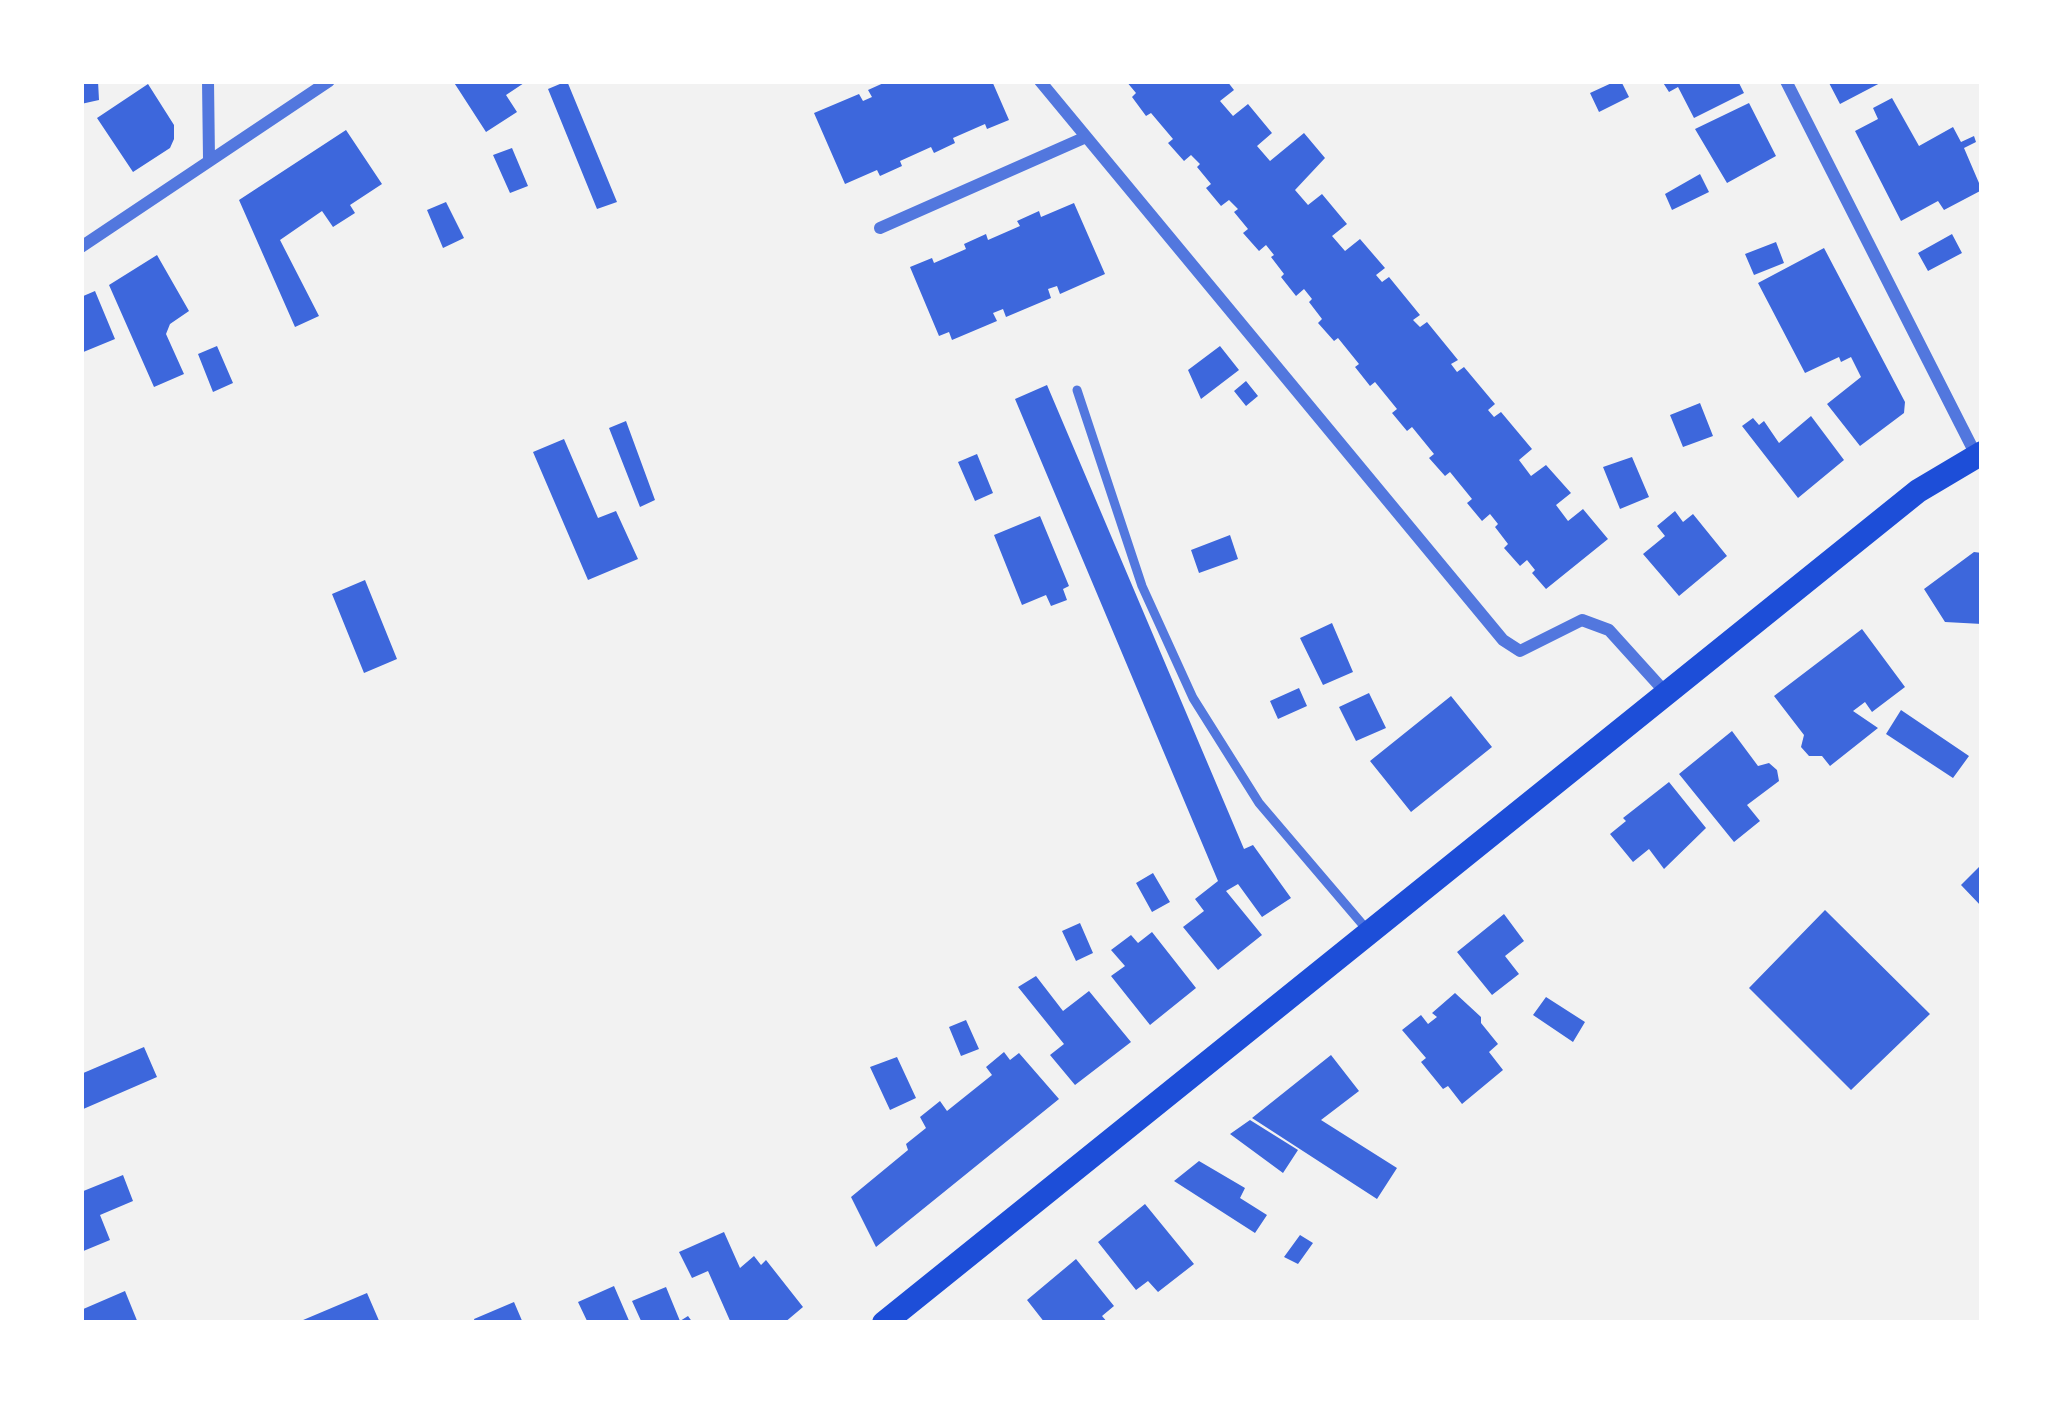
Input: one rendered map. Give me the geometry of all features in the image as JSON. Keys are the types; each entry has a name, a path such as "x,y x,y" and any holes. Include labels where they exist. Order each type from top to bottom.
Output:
{"main road":[{"path":"884,1323 1918,491 1980,456"}],"street":[{"path":"208,81 209,159"},
{"path":"81,247 329,81"},
{"path":"1040,81 1503,640 1520,652 1582,620 1609,630 1666,692"},
{"path":"1786,81 1980,456"},
{"path":"880,229 1086,137"}],"lane":[{"path":"1077,390 1142,586 1193,698 1259,803 1369,932"}],"building":[{"path":"81,81 98,81 99,100 81,104"},
{"path":"453,81 527,81 506,95 517,112 486,132"},
{"path":"567,81 617,202 597,209 548,89"},
{"path":"888,81 992,81 1009,120 953,138 955,143 934,153 931,147 880,176 877,170 845,184 814,113 859,94 863,101 872,97 868,90"},
{"path":"1126,81 1227,81 1234,90 1220,101 1233,116 1248,104 1272,133 1257,146 1270,161 1304,133 1325,158 1295,190 1308,205 1322,194 1347,224 1332,236 1345,251 1360,239 1385,268 1376,275 1382,282 1389,277 1420,315 1413,320 1420,327 1427,322 1458,360 1451,364 1457,372 1464,367 1495,404 1488,410 1494,417 1501,412 1532,449 1519,460 1531,476 1546,465 1571,493 1556,505 1568,521 1583,509 1608,539 1546,589 1527,560 1520,566 1504,548 1508,544 1490,514 1482,521 1467,503 1472,499 1450,472 1445,476 1429,458 1434,454 1412,427 1407,431 1392,413 1397,409 1375,382 1370,386 1338,338 1334,341 1318,323 1322,319 1304,289 1296,296 1266,245 1259,251 1243,233 1248,229 1234,212 1238,209 1229,200 1221,206 1206,188 1211,184 1197,167 1200,164 1191,155 1184,161 1168,143 1173,139 1132,97 1136,93"},
{"path":"1621,81 1629,97 1599,112 1590,93"},
{"path":"1662,81 1738,81 1744,93 1694,118 1678,87 1669,92"},
{"path":"1828,81 1884,81 1840,104"},
{"path":"148,84 174,125 174,139 170,148 133,172 97,118"},
{"path":"1892,98 1919,146 1953,127 1961,142 1974,136 1976,142 1964,148 1982,190 1944,210 1938,201 1901,221 1855,131 1878,119 1873,108"},
{"path":"1749,103 1776,156 1727,183 1695,129"},
{"path":"346,130 382,184 350,205 355,213 333,227 322,211 280,240 319,316 295,327 239,200"},
{"path":"512,148 528,186 510,193 493,155"},
{"path":"1700,174 1709,192 1672,210 1665,194"},
{"path":"446,202 464,238 443,248 427,210"},
{"path":"1074,203 1105,274 1060,294 1057,286 1048,289 1051,298 1006,317 1003,309 993,313 997,321 952,340 949,332 939,336 910,267 932,258 934,263 986,234 988,240 1020,226 1017,221 1039,211 1041,217"},
{"path":"1952,234 1962,253 1928,271 1918,253"},
{"path":"1776,242 1784,263 1754,275 1745,254"},
{"path":"1824,248 1905,402 1904,413 1860,446 1827,404 1861,377 1851,357 1841,362 1839,357 1805,373 1758,283"},
{"path":"157,255 189,311 170,324 166,334 184,374 154,387 109,285"},
{"path":"95,291 115,339 81,353 81,297"},
{"path":"217,346 233,383 213,392 198,354"},
{"path":"1220,346 1239,370 1201,399 1188,370"},
{"path":"1246,381 1258,396 1246,406 1234,391"},
{"path":"1047,385 1244,849 1253,845 1291,898 1262,917 1238,884 1226,891 1262,935 1218,970 1183,927 1204,911 1195,899 1218,881 1015,399"},
{"path":"1700,403 1713,436 1683,447 1670,415"},
{"path":"1811,416 1844,460 1798,498 1742,426 1753,418 1759,425 1764,421 1779,443"},
{"path":"626,421 655,500 640,507 609,428"},
{"path":"564,439 598,518 616,511 638,559 588,580 533,452"},
{"path":"977,454 993,493 975,501 958,462"},
{"path":"1632,457 1649,497 1620,509 1603,467"},
{"path":"1675,511 1683,522 1693,514 1727,556 1679,596 1643,554 1665,536 1657,526"},
{"path":"1040,516 1069,586 1063,589 1067,600 1051,606 1046,595 1022,605 994,535"},
{"path":"1230,535 1238,559 1199,573 1191,550"},
{"path":"1974,552 1982,553 1982,624 1945,622 1924,589"},
{"path":"365,580 397,659 364,673 332,594"},
{"path":"1332,623 1353,672 1323,685 1300,638"},
{"path":"1862,629 1905,687 1872,712 1865,702 1853,711 1878,728 1830,766 1822,756 1809,756 1801,747 1804,735 1774,696"},
{"path":"1299,688 1307,706 1278,719 1270,701"},
{"path":"1369,693 1386,728 1356,741 1339,707"},
{"path":"1451,696 1492,747 1411,812 1370,761"},
{"path":"1901,710 1969,756 1953,778 1886,734"},
{"path":"1732,731 1758,766 1769,763 1777,770 1779,781 1747,805 1760,821 1734,842 1679,774"},
{"path":"1669,782 1706,828 1664,869 1649,849 1633,862 1610,834"},
{"path":"1982,864 1982,907 1961,885"},
{"path":"1153,873 1170,902 1152,912 1136,883"},
{"path":"1825,910 1930,1014 1851,1090 1749,988"},
{"path":"1504,914 1524,941 1505,956 1519,974 1492,995 1457,952"},
{"path":"1080,923 1093,953 1076,961 1062,931"},
{"path":"1152,932 1196,988 1150,1025 1111,976 1125,966 1111,950 1131,935 1138,943"},
{"path":"1036,976 1063,1011 1089,991 1131,1042 1075,1085 1050,1055 1064,1044 1018,987"},
{"path":"1455,993 1481,1017 1498,1044 1489,1052 1503,1070 1462,1104 1421,1062 1426,1058 1402,1030 1421,1015 1428,1024 1437,1017 1432,1013"},
{"path":"1546,997 1585,1022 1573,1042 1533,1015"},
{"path":"966,1020 979,1049 961,1056 949,1027"},
{"path":"144,1047 157,1077 81,1110 81,1074"},
{"path":"1004,1052 1010,1060 1019,1053 1059,1099 876,1247 851,1197 908,1150 906,1144 926,1128 920,1117 940,1101 947,1111 992,1075 986,1067"},
{"path":"1331,1055 1359,1091 1321,1120 1397,1168 1377,1199 1252,1118"},
{"path":"897,1057 916,1098 890,1110 870,1067"},
{"path":"1250,1120 1298,1150 1283,1173 1230,1134"},
{"path":"1199,1161 1245,1188 1240,1198 1267,1215 1255,1233 1174,1181"},
{"path":"123,1175 133,1201 100,1215 110,1240 81,1252 81,1192"},
{"path":"1145,1204 1194,1264 1158,1292 1148,1281 1136,1290 1098,1242"},
{"path":"724,1232 740,1268 754,1256 761,1265 766,1260 803,1307 784,1323 731,1323 708,1271 692,1278 679,1252"},
{"path":"1300,1235 1313,1243 1298,1264 1284,1257"},
{"path":"1076,1259 1114,1306 1102,1316 1108,1323 1045,1323 1027,1300"},
{"path":"614,1286 630,1323 588,1323 578,1302"},
{"path":"666,1287 680,1321 688,1316 693,1323 642,1323 632,1301"},
{"path":"125,1291 138,1323 81,1323 81,1310"},
{"path":"367,1293 380,1323 296,1323"},
{"path":"514,1302 523,1323 475,1323 474,1319"}]}
